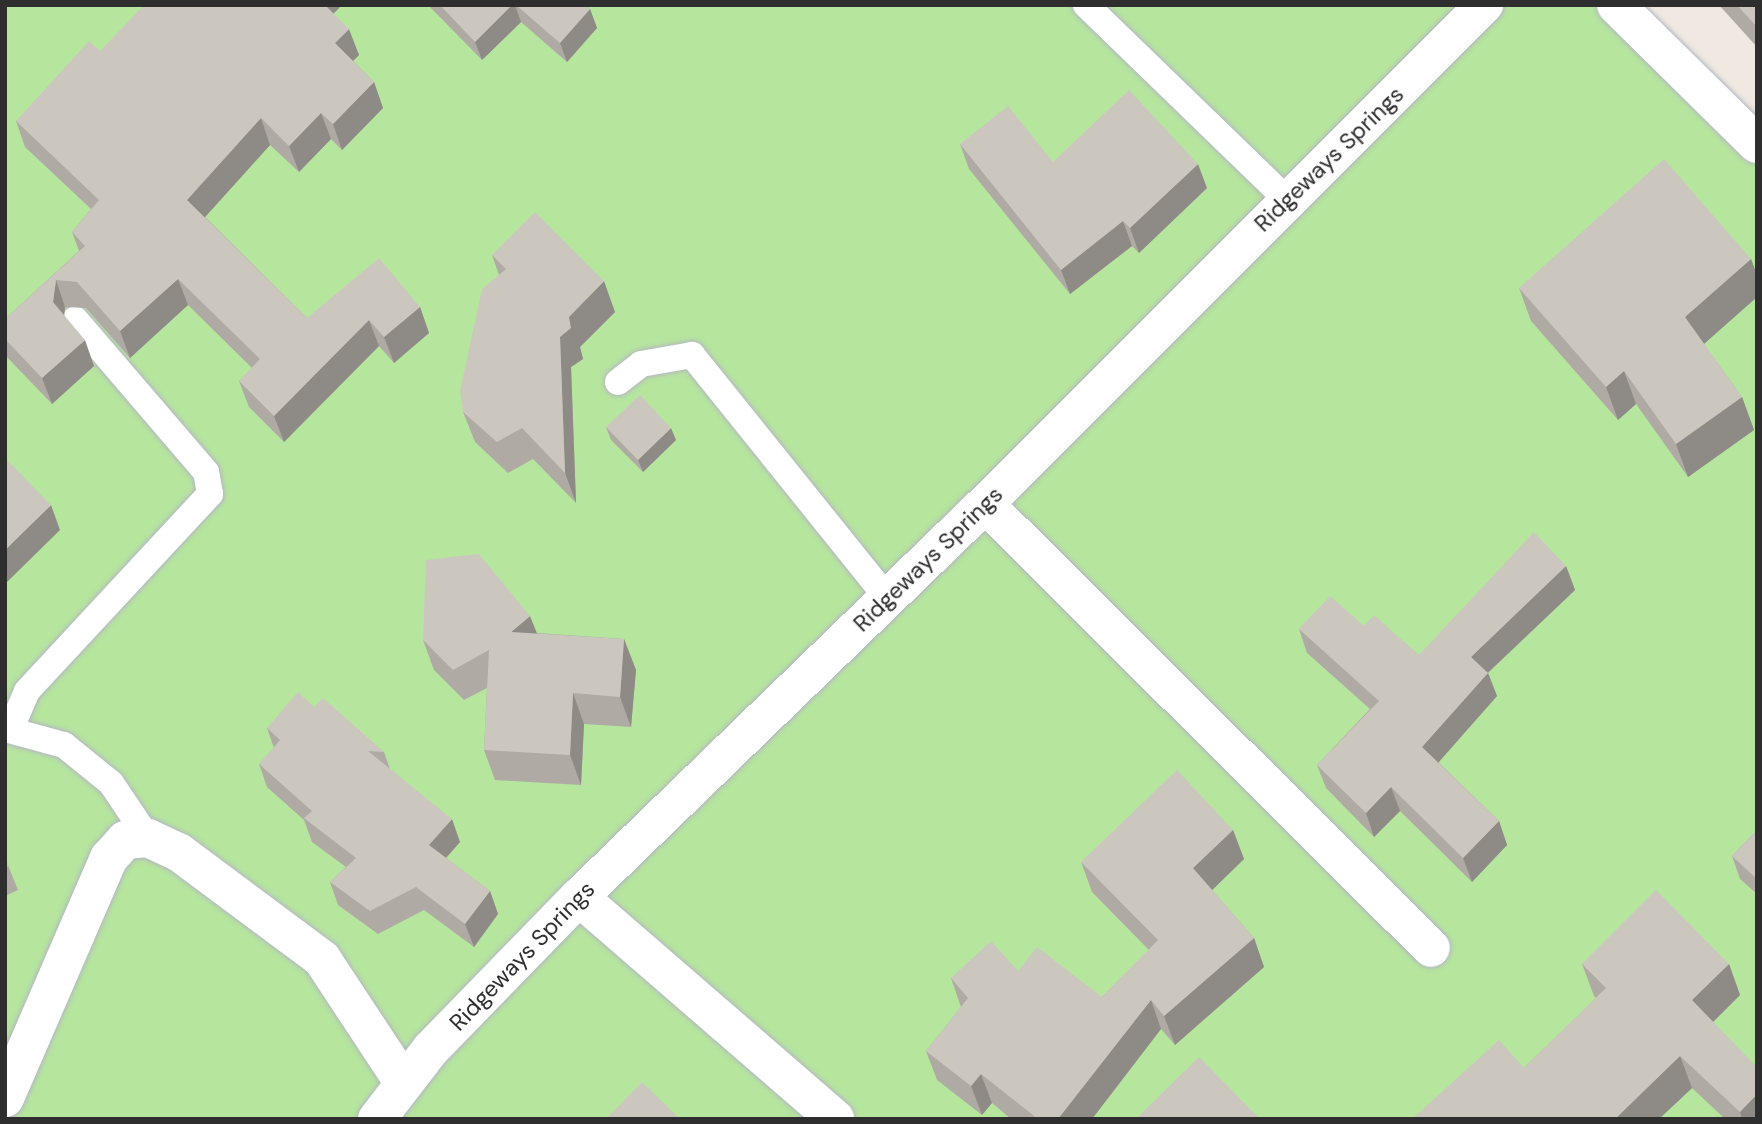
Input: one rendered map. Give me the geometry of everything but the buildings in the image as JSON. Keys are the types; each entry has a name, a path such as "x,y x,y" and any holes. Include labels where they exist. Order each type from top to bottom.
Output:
{"street":[{"name":"Ridgeways Springs","path":"377,1119 403,1082 579,897 985,504 1286,199 1484,5"},
{"path":"1616,5 1757,144"},
{"path":"985,504 1431,948"},
{"path":"5,1098 109,858 125,840 148,838 180,853 322,959 403,1082"},
{"path":"579,897 835,1119"}],"lane":[{"path":"1086,5 1286,199"},
{"path":"75,319 206,472 210,494 27,691 8,729 64,745 111,783 148,838"},
{"path":"618,382 641,364 692,355 888,599"}],"green space":[{"path":"5,5 1615,5 1757,164 1757,1119 5,1119"}]}
